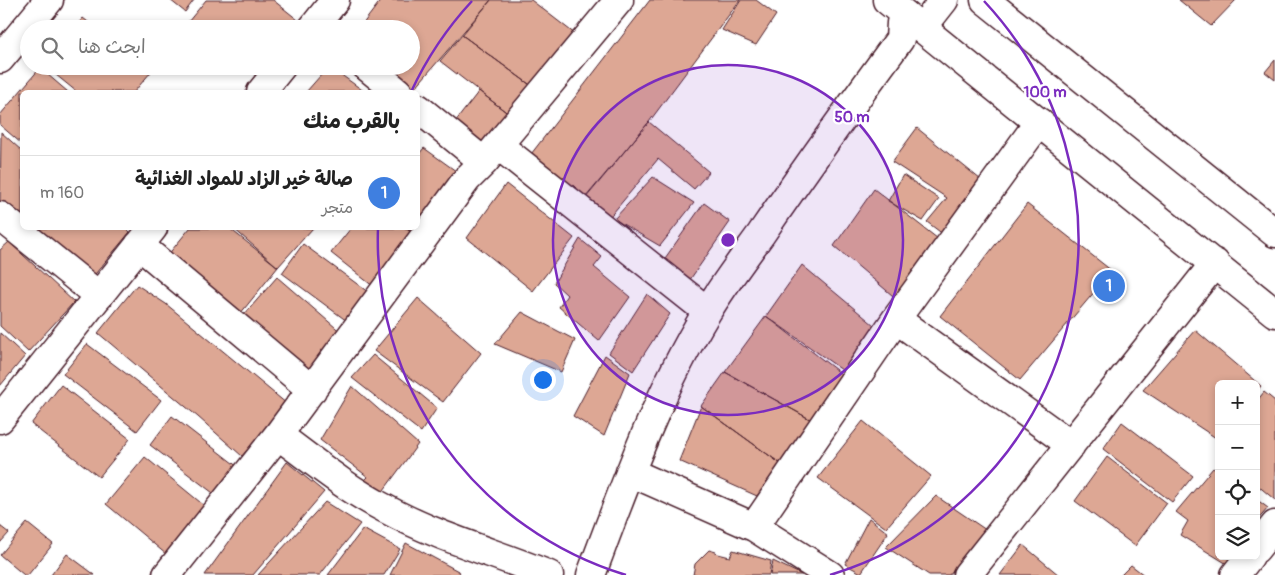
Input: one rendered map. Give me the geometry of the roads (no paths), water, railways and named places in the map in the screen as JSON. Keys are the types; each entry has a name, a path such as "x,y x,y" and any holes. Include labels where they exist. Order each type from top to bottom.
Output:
{"street":[{"path":"32,20 49,0"},
{"path":"167,575 278,435 467,179 491,154 618,0"},
{"path":"591,575 630,472 679,362 707,311 816,154 905,16 944,0"},
{"path":"985,0 1275,234"},
{"path":"905,16 1040,122 1275,313"},
{"path":"0,59 20,35"},
{"path":"263,90 275,75"},
{"path":"377,75 396,90"},
{"path":"420,109 491,154 707,311"},
{"path":"754,527 896,319 1040,122"},
{"path":"0,216 99,296"},
{"path":"0,419 146,236 312,390"},
{"path":"967,575 1215,263"},
{"path":"896,319 1071,445"},
{"path":"278,435 364,497 388,510 422,526 549,575"},
{"path":"630,472 754,527 830,575"},
{"path":"1260,544 1275,525"},
{"path":"1235,575 1247,560"}],"place":[{"name":"صالة خير الزاد للمواد الغذائية","path":"1109,286"}]}
